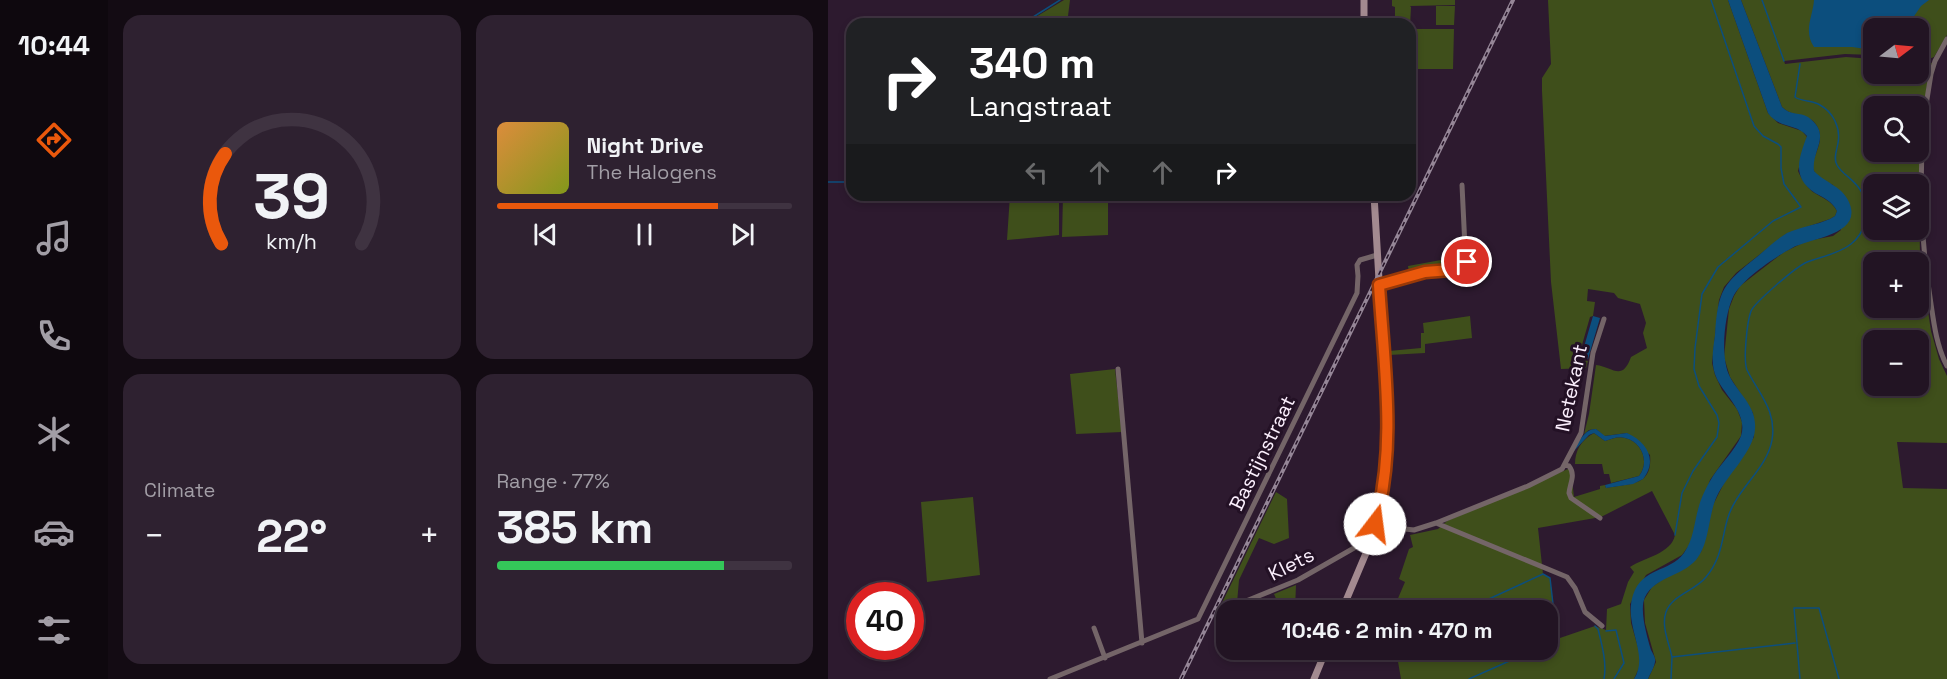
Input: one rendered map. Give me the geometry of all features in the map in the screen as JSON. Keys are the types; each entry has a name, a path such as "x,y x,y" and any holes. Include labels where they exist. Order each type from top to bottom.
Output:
{"street":[{"path":"1364,0 1364,18"},
{"path":"1947,39 1931,74 1922,175 1924,260 1935,330 1947,366"},
{"path":"1379,285 1425,272 1466,268 1462,185"},
{"path":"1346,600 1371,540 1383,498 1388,459 1374,201"},
{"name":"Bastijnstraat","path":"1050,679 1198,619 1357,293 1357,265 1360,260 1377,255"},
{"name":"Netekant","path":"1565,465 1567,455 1581,432 1593,353 1604,318"},
{"path":"1118,369 1142,643"},
{"path":"1371,540 1396,528 1414,530 1436,523 1528,486 1562,469 1565,465 1572,469 1573,479 1569,493 1571,498 1600,518"},
{"path":"1436,523 1562,573 1570,579 1585,612 1602,626"},
{"name":"Klets","path":"1249,600 1298,580 1371,540"},
{"path":"1094,628 1105,658"},
{"path":"1314,679 1322,660"}],"green space":[{"path":"1064,0 1070,0 1068,18 1034,18"},
{"path":"1392,0 1455,0 1455,5 1410,6 1410,18 1395,18 1395,7 1392,6"},
{"path":"1548,0 1728,0 1768,113 1778,123 1802,131 1807,137 1798,171 1810,190 1829,202 1837,211 1830,219 1786,234 1736,273 1724,287 1719,300 1712,363 1722,390 1737,409 1742,422 1741,436 1710,480 1690,544 1682,555 1646,575 1630,604 1631,623 1640,654 1640,666 1634,679 1401,679 1398,660 1558,660 1558,639 1595,626 1606,630 1607,609 1621,604 1634,572 1630,567 1663,551 1673,541 1675,535 1652,491 1601,517 1538,528 1543,574 1550,578 1553,600 1397,600 1405,582 1399,579 1409,549 1413,547 1410,535 1438,529 1447,521 1568,469 1571,472 1574,497 1600,489 1600,486 1605,485 1606,488 1638,482 1648,473 1650,455 1627,433 1604,436 1596,429 1584,434 1596,365 1620,371 1628,365 1631,357 1647,348 1643,333 1646,323 1640,304 1618,298 1614,293 1588,289 1587,301 1595,302 1593,316 1590,317 1578,359 1588,361 1586,368 1561,369 1551,282 1542,78 1551,64"},
{"path":"1741,0 1947,0 1947,35 1934,57 1929,59 1929,18 1863,18 1863,55 1845,54 1784,61 1785,64 1846,57 1863,58 1863,84 1927,84 1926,96 1863,96 1863,162 1921,162 1920,174 1863,174 1863,240 1920,240 1920,252 1863,252 1863,318 1929,318 1939,359 1947,376 1947,443 1897,442 1903,488 1947,489 1947,679 1648,679 1656,662 1645,623 1644,600 1652,587 1701,552 1713,505 1754,437 1753,413 1730,377 1724,357 1729,309 1734,296 1740,286 1784,252 1807,241 1833,236 1841,230 1833,185 1822,180 1814,171 1813,161 1820,139 1817,126 1810,119 1782,107"},
{"path":"1436,6 1455,6 1454,25 1436,25"},
{"path":"1416,29 1454,29 1453,69 1416,69"},
{"path":"1010,201 1059,201 1059,235 1007,240"},
{"path":"1063,201 1108,201 1108,235 1062,237"},
{"path":"1441,260 1441,269 1409,273 1408,266"},
{"path":"1470,316 1472,338 1425,344 1425,353 1389,355 1389,351 1421,348 1423,323"},
{"path":"1115,369 1122,432 1076,434 1070,374"},
{"path":"1594,433 1605,441 1622,437 1636,444 1644,459 1639,476 1611,483 1609,474 1604,474 1602,464 1575,464 1580,446"},
{"path":"1276,492 1287,499 1289,538 1274,544 1259,538 1239,580 1237,600 1223,600"},
{"path":"973,497 980,575 927,582 921,502"},
{"path":"1296,585 1295,600 1277,600 1274,594"}],"water":[{"path":"1728,0 1741,0 1782,107 1789,112 1808,117 1819,130 1814,171 1845,195 1852,212 1843,228 1792,248 1777,257 1743,283 1733,297 1725,326 1725,359 1730,377 1753,414 1755,429 1753,437 1750,446 1717,496 1701,553 1684,570 1655,585 1645,597 1643,602 1644,623 1655,662 1648,679 1634,679 1639,660 1631,618 1633,595 1643,579 1671,564 1684,553 1692,536 1705,490 1741,436 1739,413 1721,386 1713,368 1716,320 1721,297 1737,274 1780,238 1792,231 1830,219 1837,211 1830,202 1807,187 1802,180 1799,167 1807,136 1798,129 1777,122 1768,113"},
{"path":"1814,0 1929,0 1921,6 1913,18 1863,18 1863,49 1814,47 1809,29"},
{"path":"1593,316 1600,318 1588,359 1583,359 1581,357"},
{"path":"1596,429 1605,436 1627,433 1645,446 1650,465 1643,479 1633,484 1606,488 1605,485 1639,476 1644,459 1640,448 1631,440 1620,437 1605,441 1594,433 1589,435 1573,452 1588,431"}],"waterway":[{"path":"1032,18 1060,0"},
{"path":"1675,535 1682,493 1693,471 1717,437 1719,423 1717,415 1699,386 1694,369 1702,294 1718,267 1773,221 1801,207 1784,184 1781,147 1763,136 1754,126 1711,0"},
{"path":"1762,0 1784,61"},
{"path":"1672,657 1665,629 1666,612 1673,601 1701,582 1713,568 1730,511 1770,449 1772,420 1762,395 1747,370 1745,358 1751,311 1767,293 1800,266 1851,244 1860,234 1865,222 1866,208 1863,195 1836,162 1839,137 1835,121 1825,108 1814,102 1795,97 1800,64"},
{"path":"828,182 846,182"},
{"path":"1487,600 1543,574 1550,578 1553,600"},
{"path":"1800,679 1794,608 1819,608 1839,679"},
{"path":"1595,626 1598,629 1604,654 1604,679"},
{"path":"1606,631 1616,630 1624,663 1614,679"},
{"path":"1671,679 1672,657 1795,643"},
{"path":"1469,679 1512,660"}],"railway":[{"path":"1416,198 1513,0"},
{"path":"1181,679 1415,201"}],"route":[{"path":"1375,524 1383,498 1388,445 1379,285 1425,272 1463,269 1466,268 1467,262"}]}
